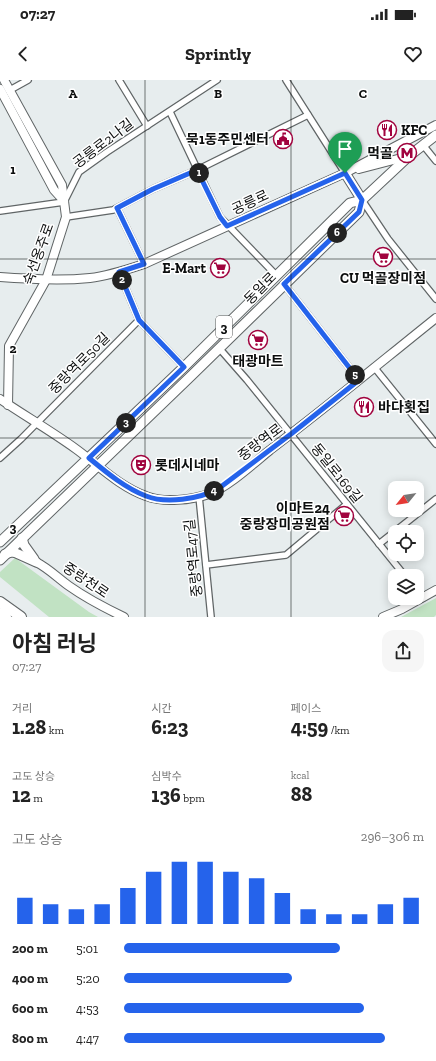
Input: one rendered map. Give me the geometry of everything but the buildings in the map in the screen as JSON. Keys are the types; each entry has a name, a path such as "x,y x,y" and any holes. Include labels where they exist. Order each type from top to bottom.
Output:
{"highway":[{"path":"0,602 21,617"},
{"path":"0,613 6,617"}],"main road":[{"name":"동일로","path":"0,541 205,347 350,203 362,200 409,156 436,135"},
{"path":"345,173 362,200"},
{"name":"동일로","path":"3,557 359,212 362,200"},
{"path":"334,218 343,216 346,219 343,227"},
{"path":"205,347 200,355 201,358 212,355"},
{"path":"175,375 184,371 186,373 187,375 183,384"},
{"path":"117,431 114,440 116,442 125,440"},
{"path":"22,538 24,545 36,562"},
{"path":"3,557 12,552 16,552 36,562"}],"street":[{"name":"숙선옹주로","path":"4,80 62,185 66,217 46,280 9,346 8,405"},
{"path":"10,90 28,80"},
{"name":"공릉로2나길","path":"119,80 147,126"},
{"name":"공릉로2나길","path":"64,202 79,172 217,80"},
{"path":"286,80 345,173"},
{"name":"숙선옹주로","path":"0,90 54,190 64,202"},
{"name":"동일로","path":"170,112 220,217 227,226 276,275"},
{"path":"66,217 113,210 308,115"},
{"name":"공릉로","path":"0,277 46,280 90,278 119,272 144,264 345,173 436,126"},
{"path":"423,144 436,161"},
{"name":"공릉로","path":"345,173 409,156"},
{"path":"362,200 388,239 436,299"},
{"path":"0,211 64,202"},
{"path":"117,208 144,264"},
{"path":"119,272 139,320 184,367"},
{"path":"284,284 359,380"},
{"name":"중랑역로","path":"0,399 89,458 121,482 146,497 174,500 199,496 209,494 222,486 291,434 436,318"},
{"name":"중랑역로50길","path":"0,458 22,439 36,423 139,320"},
{"name":"동일로169길","path":"219,348 291,434 399,569"},
{"path":"374,367 436,444"},
{"name":"중랑역로47길","path":"199,496 211,617"},
{"path":"379,544 436,499"},
{"path":"206,565 286,556 347,504"},
{"name":"중랑천로","path":"36,562 44,566 94,602 124,617"},
{"path":"424,597 436,590"},
{"path":"383,617 408,605"}],"green space":[{"path":"15,558 98,617 49,617 0,577 0,572"},
{"path":"436,598 436,615 434,617 401,617 424,605"}],"place":[{"name":"KFC","path":"387,130"},
{"name":"묵1동주민센터","path":"283,139"},
{"name":"먹골","path":"407,153"},
{"name":"CU 먹골장미점","path":"383,257"},
{"name":"E-Mart","path":"220,268"},
{"name":"태광마트","path":"258,340"},
{"name":"바다횟집","path":"364,407"},
{"name":"롯데시네마","path":"141,465"},
{"name":"이마트24 중랑장미공원점","path":"344,516"}],"route":[{"path":"197,170 220,217 227,226 345,173 362,200 359,212 284,284 359,380 239,474 209,494 174,500 146,497 98,466 89,458 184,367 139,320 119,272 144,264 117,208 180,176 197,170"}]}
